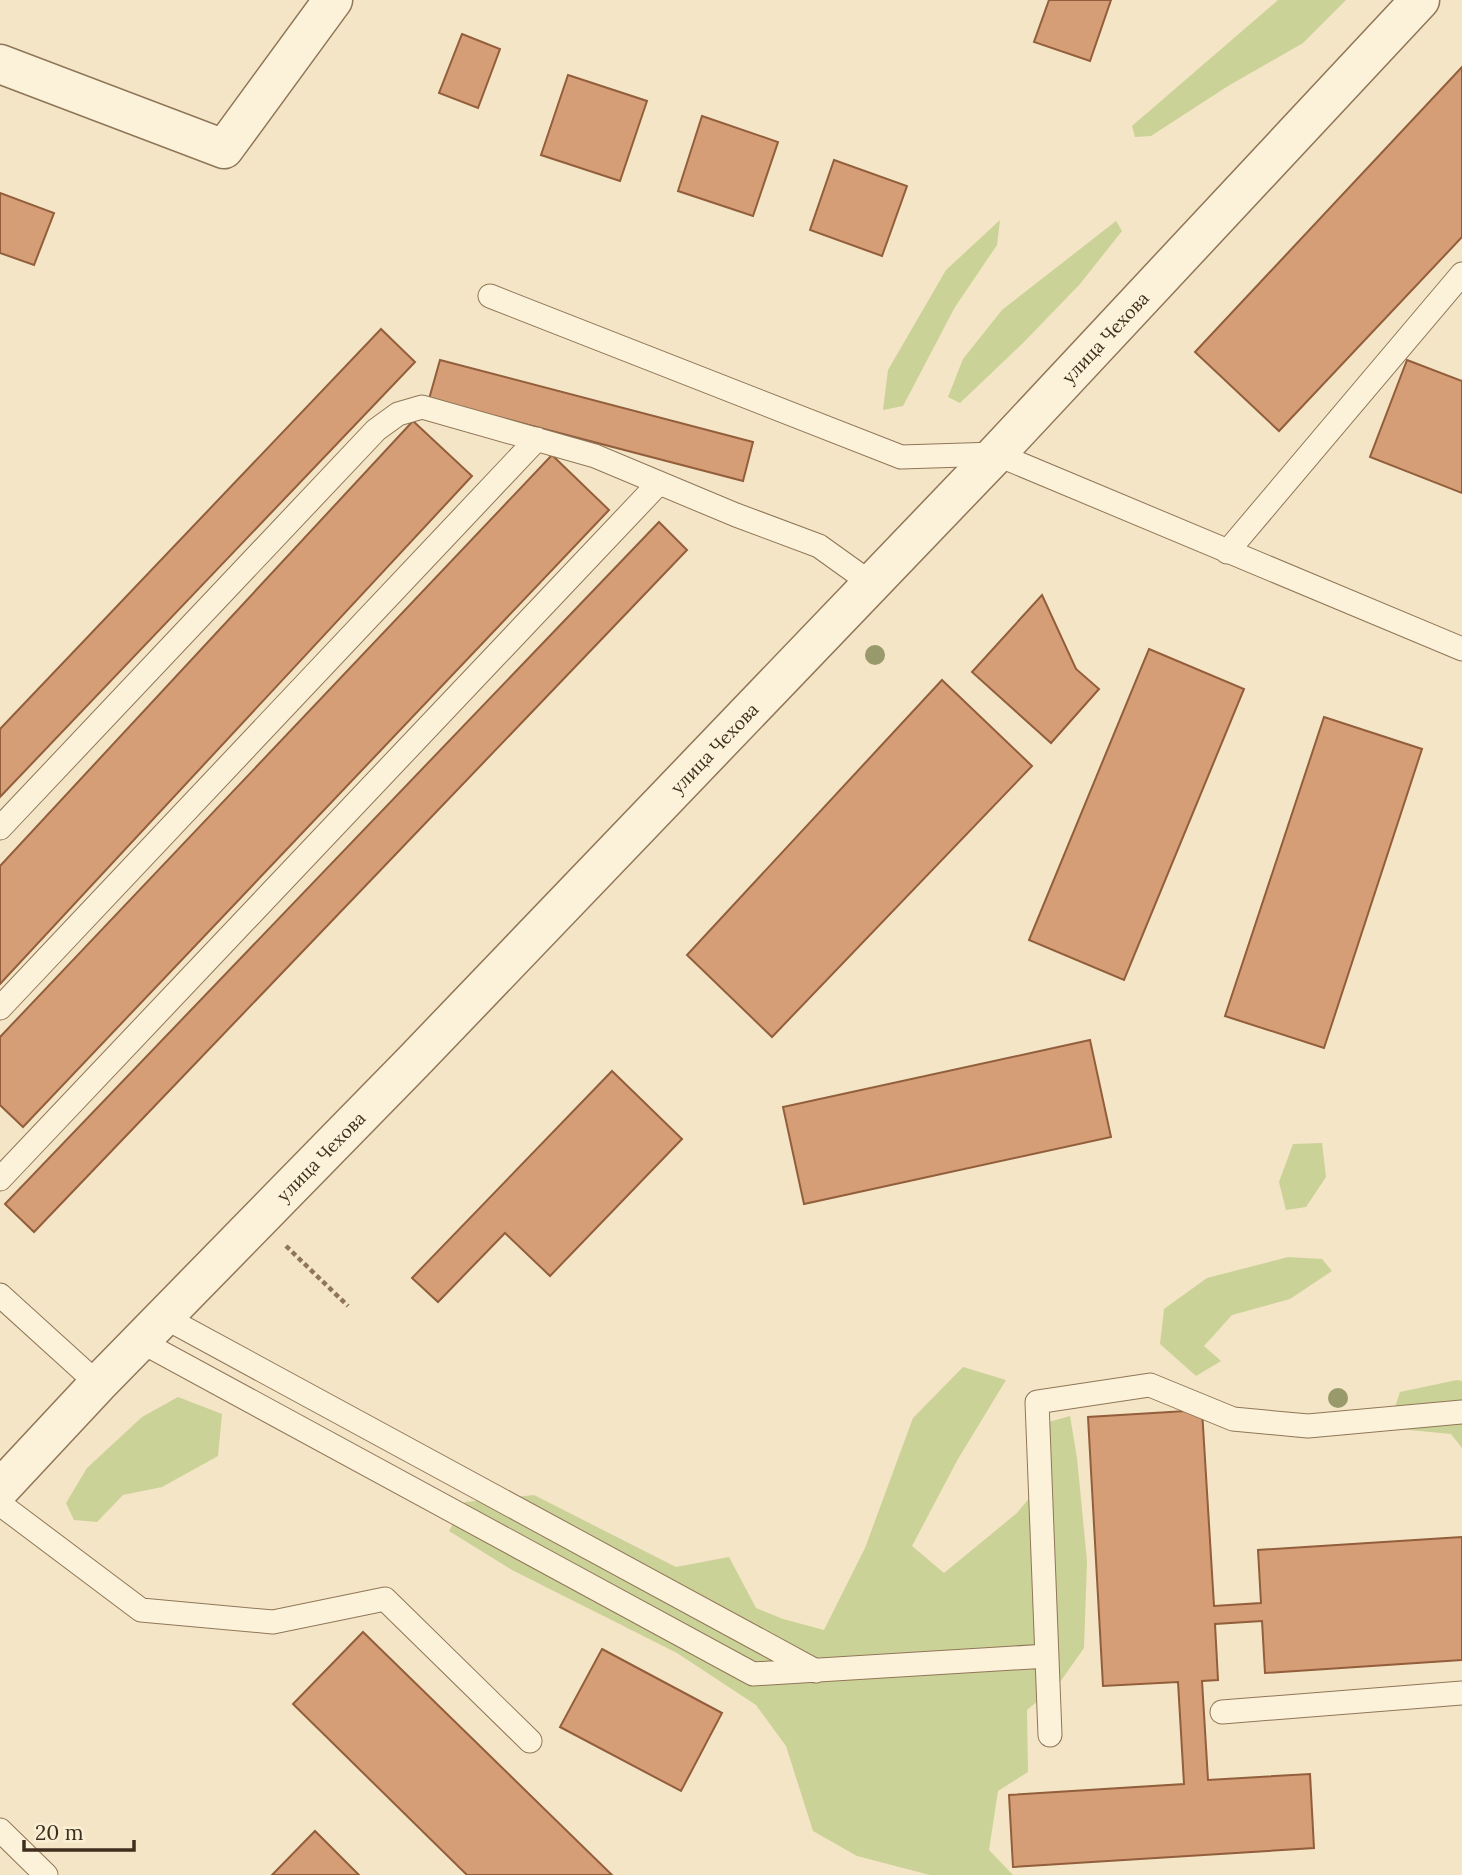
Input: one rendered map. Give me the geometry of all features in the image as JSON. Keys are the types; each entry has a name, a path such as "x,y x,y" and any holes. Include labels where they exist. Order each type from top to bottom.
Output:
{"street":[{"path":"0,64 224,149 332,0"},
{"name":"улица Чехова","path":"0,1489 98,1384 996,454 1420,0"}],"lane":[{"path":"1227,552 1462,274"},
{"path":"490,296 901,457 996,454 1462,649"},
{"path":"0,828 367,440 398,414 422,407 595,456 819,546 872,584"},
{"path":"0,1008 537,439"},
{"path":"0,1179 659,483"},
{"path":"0,1295 98,1384"},
{"path":"152,1329 816,1671"},
{"path":"152,1329 753,1674 1046,1656"},
{"path":"1050,1735 1037,1402 1150,1385 1233,1419 1308,1426 1462,1412"},
{"path":"0,1504 141,1610 273,1622 385,1599 530,1741"},
{"path":"1222,1712 1462,1693"},
{"path":"0,1830 46,1875"}],"path":[{"path":"259,1220 348,1307"}],"green space":[{"path":"1278,0 1346,0 1303,43 1228,86 1151,136 1135,137 1132,126"},
{"path":"1000,220 997,245 955,307 903,406 883,410 888,370 946,270"},
{"path":"1116,221 1122,231 1080,284 960,403 948,397 963,359 1002,310"},
{"path":"1322,1143 1326,1177 1306,1207 1286,1210 1279,1182 1293,1144"},
{"path":"1288,1257 1322,1259 1332,1271 1290,1299 1232,1315 1204,1346 1221,1361 1196,1376 1160,1344 1164,1309 1207,1278"},
{"path":"963,1367 1006,1380 958,1459 912,1546 944,1573 1017,1513 1045,1479 1045,1423 1070,1416 1077,1458 1087,1561 1084,1648 1060,1682 1027,1710 1028,1772 998,1791 989,1850 1013,1875 930,1875 857,1856 813,1831 786,1746 756,1705 677,1653 512,1570 449,1531 465,1502 534,1495 676,1567 729,1557 756,1608 783,1619 824,1630 865,1548 913,1418"},
{"path":"1462,1381 1462,1448 1451,1434 1388,1428 1400,1392"},
{"path":"178,1397 222,1414 218,1456 162,1487 123,1495 97,1522 74,1520 66,1503 87,1468 142,1417"}],"building":[{"path":"1049,0 1111,0 1090,61 1034,42"},
{"path":"462,34 500,49 478,108 439,93"},
{"path":"1462,67 1462,237 1279,431 1195,352"},
{"path":"568,75 647,101 620,181 541,155"},
{"path":"702,116 778,142 753,216 678,191"},
{"path":"834,160 907,186 882,256 810,230"},
{"path":"0,193 54,213 34,265 0,253"},
{"path":"381,329 415,362 0,797 0,729"},
{"path":"440,360 753,442 743,481 429,399"},
{"path":"1407,360 1462,381 1462,493 1370,457"},
{"path":"413,421 472,476 0,984 0,866"},
{"path":"552,455 609,510 23,1127 0,1105 0,1037"},
{"path":"659,522 687,550 34,1232 5,1204"},
{"path":"1042,595 1076,669 1099,689 1051,743 972,672"},
{"path":"1149,649 1244,689 1124,980 1029,940"},
{"path":"942,680 1032,766 772,1037 687,955"},
{"path":"1324,717 1422,749 1324,1048 1225,1016"},
{"path":"1090,1040 1111,1137 804,1204 783,1107"},
{"path":"612,1071 682,1139 550,1276 505,1233 438,1302 412,1278"},
{"path":"1202,1410 1214,1606 1261,1603 1258,1550 1462,1537 1462,1660 1265,1673 1262,1621 1215,1624 1218,1680 1202,1681 1208,1780 1310,1774 1314,1848 1013,1867 1009,1795 1184,1784 1178,1682 1103,1686 1088,1417"},
{"path":"363,1632 612,1875 467,1875 293,1704"},
{"path":"602,1649 722,1713 681,1791 560,1727"},
{"path":"315,1831 359,1875 272,1875"}]}
